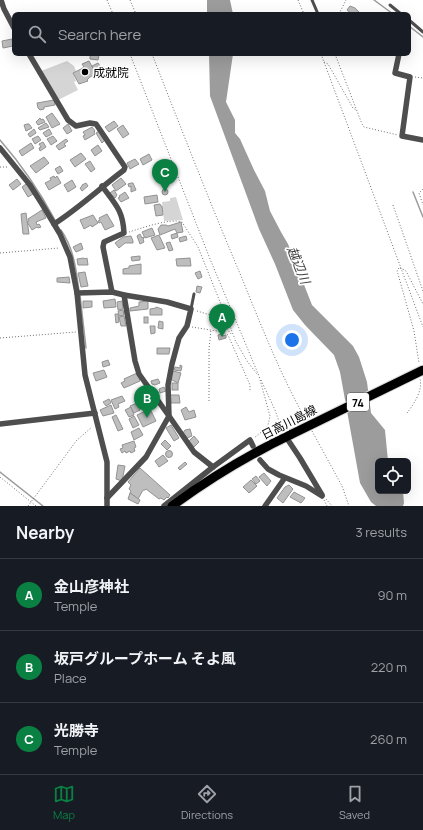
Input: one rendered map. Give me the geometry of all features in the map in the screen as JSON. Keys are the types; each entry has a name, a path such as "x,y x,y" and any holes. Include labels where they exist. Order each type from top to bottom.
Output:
{"main road":[{"name":"日高川島線","path":"172,506 203,484 241,461 421,370"}],"street":[{"path":"1,0 2,9 12,25"},
{"path":"30,56 68,120 76,126 90,123 96,124 125,167 124,170 102,186 80,207 56,223"},
{"path":"399,56 395,73 410,77 402,136 423,140"},
{"path":"0,148 30,185 56,223 70,257 77,293 85,374 107,462 107,506"},
{"path":"102,186 122,214 124,233 104,242 103,248 112,292"},
{"path":"77,293 112,292 167,302 190,309 187,326 179,338 168,385 169,416 146,457 108,498"},
{"path":"124,295 134,361 139,374 194,452 213,467"},
{"path":"0,424 95,413"},
{"path":"289,436 322,496"},
{"path":"164,506 250,440 253,446"},
{"path":"260,460 268,468 284,479 306,486 322,496"},
{"path":"265,506 284,479"}],"lane":[{"path":"312,0 317,12"},
{"path":"390,4 399,12"},
{"path":"411,22 423,32"},
{"path":"190,309 194,294"}],"path":[{"path":"107,0 112,12"},
{"path":"130,0 135,12"},
{"path":"298,0 303,12"},
{"path":"340,12 346,0"},
{"path":"131,56 207,252 259,376 289,436"},
{"path":"153,56 262,328 286,384 308,424"},
{"path":"321,56 423,327"},
{"path":"335,56 364,127 402,136"},
{"path":"323,62 328,64 353,108 357,110"},
{"path":"410,77 423,78"},
{"path":"0,167 15,166"},
{"path":"423,189 419,193 423,205"},
{"path":"393,205 423,291"},
{"path":"124,233 150,225 167,222 182,222 198,247 235,339"},
{"path":"0,253 66,247"},
{"path":"400,268 405,270 407,273 423,304"},
{"path":"400,268 398,271 414,331 421,370 421,384 419,391 413,405 407,413"},
{"path":"190,309 217,317 226,326 247,361 259,376 270,412 270,421 265,430 250,440"},
{"path":"187,326 223,332 228,335 250,385 250,392"},
{"path":"210,401 209,349 211,330"},
{"path":"0,338 80,331"},
{"path":"28,506 77,440 89,428 98,424"},
{"path":"312,431 342,486 349,506"},
{"path":"0,476 36,506"},
{"path":"322,496 332,506"}],"shaded area":[{"path":"207,0 230,0 233,12 207,12"},
{"path":"209,56 233,56 226,102 235,120 235,133 240,139 265,191 270,211 288,244 312,305 353,346 359,357 367,382 371,413 385,430 388,458 375,458 375,494 403,494 403,506 376,506 371,502 360,483 340,372 334,355 305,325 293,310 275,264 259,229 210,96"},
{"path":"67,61 74,66 76,71 73,73 76,81 74,82 78,90 58,100 41,71"},
{"path":"176,197 183,220 164,221 162,202 170,201 170,198"}],"building":[{"path":"350,6 359,12 350,12 347,10"},
{"path":"12,39 12,46 3,48 2,41"},
{"path":"90,56 99,56 98,60 90,59"},
{"name":"成就院","path":"89,61 96,74 90,77 87,80 88,81 79,84 73,73 84,67 82,64"},
{"path":"98,63 105,73 98,77 92,66"},
{"path":"54,100 55,105 44,107 44,109 40,110 38,108 37,103"},
{"path":"52,113 60,124 52,128 46,117"},
{"path":"40,118 45,122 38,125 36,122"},
{"path":"114,121 118,126 109,132 105,127"},
{"path":"46,123 49,127 40,130 38,128"},
{"path":"29,124 32,128 26,131 24,125"},
{"path":"68,124 72,131 67,134 63,128"},
{"path":"123,125 129,134 123,138 117,129"},
{"path":"92,127 95,134 85,140 83,136 85,135 83,132"},
{"path":"34,129 36,133 30,137 28,134"},
{"path":"49,129 52,134 46,137 43,133"},
{"path":"99,131 105,140 102,143 96,133"},
{"path":"38,136 41,140 35,144 32,139"},
{"path":"53,136 57,141 51,145 47,139"},
{"path":"66,139 68,141 64,144 66,146 59,150 56,146"},
{"path":"43,142 46,147 40,151 39,148 41,147 39,144"},
{"path":"31,143 34,148 22,156 19,151"},
{"path":"98,145 102,151 95,156 91,150"},
{"path":"81,153 86,159 75,167 70,160"},
{"path":"149,154 152,160 143,165 140,159"},
{"path":"44,157 49,163 36,173 30,166"},
{"path":"135,159 139,164 130,169 127,163"},
{"path":"90,161 95,169 91,172 85,164"},
{"path":"60,166 63,171 58,174 55,169"},
{"path":"54,176 55,178 57,176 61,183 49,190 45,183 51,180 50,178"},
{"path":"121,178 126,184 116,191 112,185"},
{"path":"17,179 21,184 13,190 9,185"},
{"path":"72,180 76,187 68,192 64,185"},
{"path":"86,183 88,186 82,191 80,188"},
{"path":"133,183 136,190 131,192 131,186 129,187 128,184"},
{"path":"26,184 33,194 28,197 22,187"},
{"path":"165,189 168,192 165,195 162,192"},
{"path":"114,190 117,195 115,198 110,193"},
{"path":"125,192 129,198 121,202 118,198"},
{"path":"157,195 158,202 145,204 144,197"},
{"path":"160,204 162,206 163,215 156,216 154,205"},
{"path":"42,210 46,218 36,222 37,225 39,224 41,227 37,227 32,230 27,222 29,221 28,219"},
{"path":"26,213 29,234 23,234 21,214"},
{"path":"107,214 114,226 105,230 101,222 99,223 98,221 100,220 99,218"},
{"path":"93,215 98,223 92,227 91,225 84,229 80,220"},
{"path":"181,222 183,232 177,233 175,229 160,235 158,229 161,225 168,226"},
{"path":"152,228 155,235 145,238 142,232"},
{"path":"177,233 178,237 172,239 171,235"},
{"path":"140,234 142,238 144,237 144,242 140,244 137,236"},
{"path":"159,235 165,248 157,250 151,238"},
{"path":"131,236 133,243 125,243 119,248 115,243 123,237"},
{"path":"186,236 187,240 180,242 179,238"},
{"path":"170,242 173,250 169,251 166,243"},
{"path":"81,243 83,249 76,252 73,247"},
{"path":"140,256 140,260 132,261 131,257"},
{"path":"87,258 88,265 78,265 77,259"},
{"path":"190,258 191,266 177,266 176,259"},
{"path":"141,264 141,274 123,274 123,269 129,268 129,266"},
{"path":"200,271 202,277 198,279 195,273"},
{"path":"85,272 88,286 81,287 78,273"},
{"path":"69,277 70,283 57,282 57,278"},
{"path":"197,286 202,287 200,293 196,292"},
{"path":"115,299 116,307 104,308 103,301"},
{"path":"83,301 92,301 92,307 83,308"},
{"path":"122,301 123,309 118,310 117,302"},
{"path":"148,301 148,309 130,311 130,308 139,306 139,302"},
{"path":"156,307 162,309 162,315 150,315 150,309"},
{"path":"123,310 124,315 119,316 118,311"},
{"path":"115,314 118,314 119,322 116,323"},
{"path":"124,316 126,326 121,326 119,317"},
{"path":"144,317 148,317 148,323 144,323"},
{"path":"159,321 163,322 163,329 158,328"},
{"path":"150,326 155,326 155,333 151,334"},
{"path":"222,334 222,336 226,335 226,338 219,340 218,335"},
{"path":"157,348 170,348 169,354 157,354"},
{"path":"108,360 110,365 103,367 102,362"},
{"path":"180,365 182,366 181,371 174,370 175,367 180,368"},
{"path":"104,370 107,377 96,381 93,373"},
{"path":"173,371 181,373 178,383 170,379"},
{"path":"137,373 140,381 124,388 121,383 125,381 124,379"},
{"path":"158,379 160,383 155,385 152,384 151,381"},
{"path":"172,383 178,383 178,390 172,390"},
{"path":"164,387 166,391 160,393 159,389"},
{"path":"170,395 179,395 180,403 171,403"},
{"path":"122,396 125,401 118,404 119,407 115,409 111,400"},
{"path":"109,399 111,403 106,406 103,402"},
{"path":"137,403 140,410 134,413 130,406"},
{"path":"111,405 114,413 103,416 100,410"},
{"path":"131,407 134,415 129,417 125,410"},
{"path":"186,407 189,412 194,410 196,417 185,420 181,410"},
{"path":"150,409 156,421 143,427 137,415"},
{"path":"116,415 123,429 118,431 112,417"},
{"path":"134,416 139,425 133,428 129,419"},
{"path":"171,425 179,438 174,441 166,428"},
{"path":"139,428 143,435 134,440 131,432"},
{"path":"190,429 192,436 187,438 183,433 185,430"},
{"path":"194,436 199,442 194,447 189,441"},
{"path":"165,440 171,446 167,450 161,444"},
{"path":"134,441 136,447 134,448 135,451 126,453 125,451 122,453 120,449 123,448 122,445"},
{"path":"169,450 172,451 172,457 169,458 166,457 165,454 166,451"},
{"path":"163,455 168,461 159,467 155,461"},
{"path":"185,462 187,464 180,470 178,468"},
{"path":"118,465 125,466 122,481 116,479"},
{"path":"140,468 170,495 168,498 167,497 164,500 161,498 159,499 146,489 143,490 138,499 130,493 131,491 129,489 131,485 128,482"},
{"path":"264,473 271,481 267,486 259,477"},
{"path":"256,476 260,481 256,484 252,479"},
{"path":"251,480 257,486 249,493 243,487"},
{"path":"289,485 293,489 283,503 277,498 285,487"},
{"path":"294,492 305,498 301,503 290,497"},
{"path":"130,493 140,500 138,504 128,499"}],"waterway":[{"path":"374,0 390,12"},
{"path":"411,28 423,37"},
{"path":"0,140 30,178 55,220"},
{"path":"413,192 423,217"},
{"path":"61,230 72,252 79,291"},
{"path":"80,295 86,348"},
{"path":"0,472 43,506"}],"place":[{"name":"成就院","path":"85,72"},
{"name":"光勝寺","path":"165,192"},
{"name":"金山彦神社","path":"222,337"},
{"name":"坂戸グループホーム そよ風","path":"147,418"}],"water label":[{"name":"越辺川","path":"299,265"}]}
